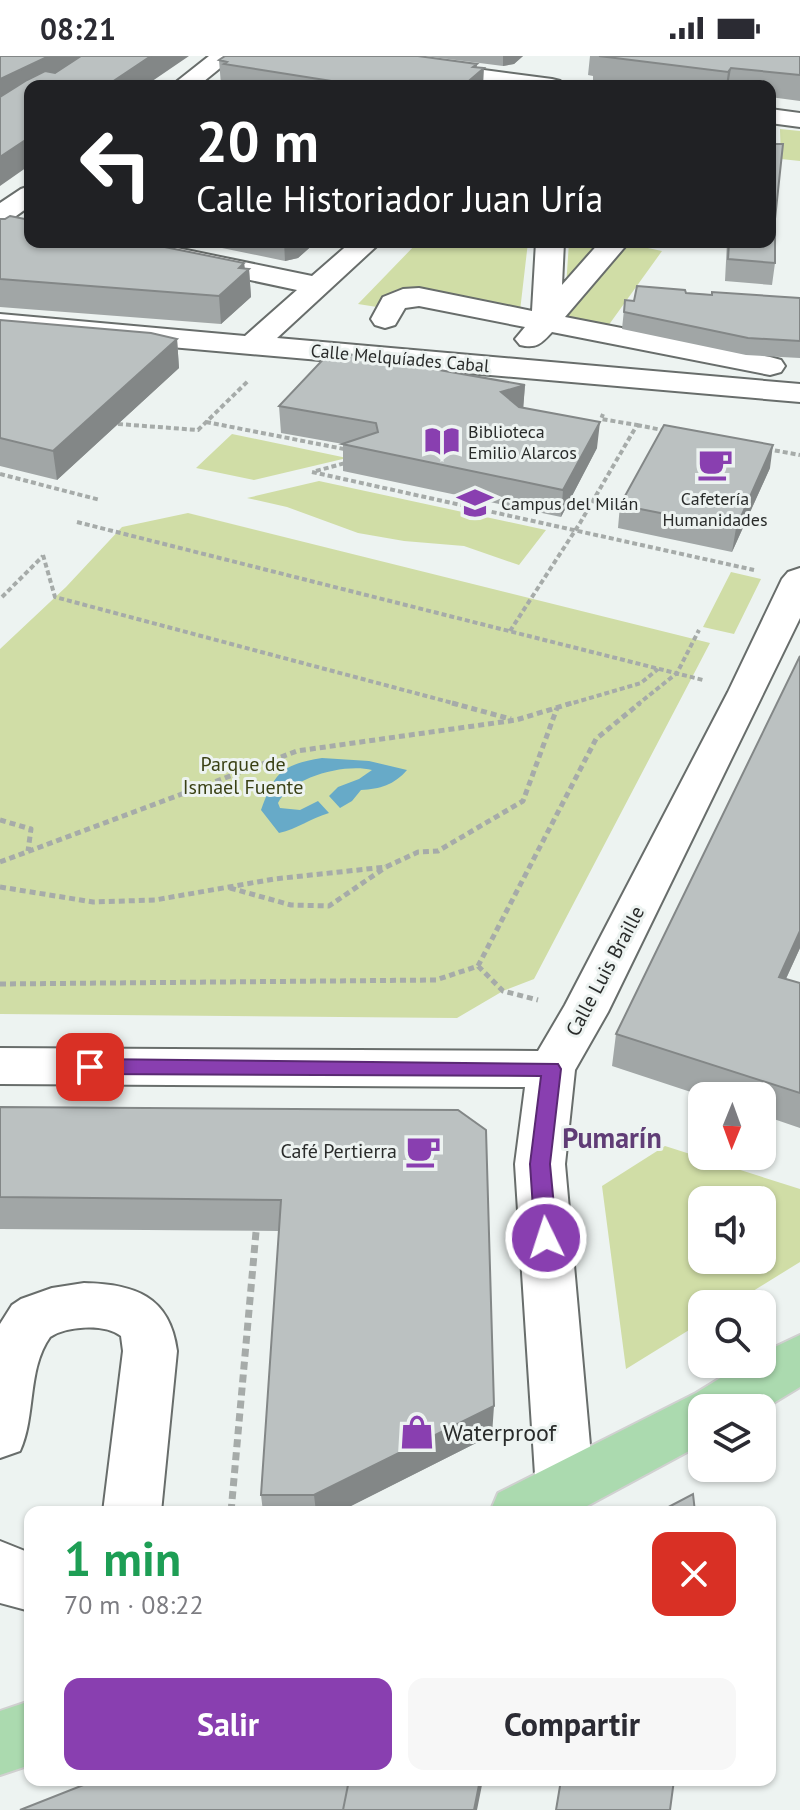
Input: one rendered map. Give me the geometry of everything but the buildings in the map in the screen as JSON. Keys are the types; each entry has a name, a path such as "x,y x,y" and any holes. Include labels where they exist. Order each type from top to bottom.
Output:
{"main road":[{"path":"741,1394 800,1359"},
{"path":"542,1501 688,1423"},
{"path":"0,1743 24,1735"}],"street":[{"path":"191,80 224,56"},
{"path":"328,56 545,80"},
{"path":"162,75 178,80"},
{"path":"776,117 800,120"},
{"path":"0,217 24,199"},
{"path":"0,217 24,224"},
{"path":"138,248 318,286"},
{"path":"253,344 360,248"},
{"path":"546,322 550,248"},
{"path":"514,356 610,248"},
{"path":"385,319 393,303 403,298 419,297 800,371"},
{"name":"Calle Melquíades Cabal","path":"0,323 800,393"},
{"name":"Calle Luis Braille","path":"542,1501 540,1164 551,1069 592,998 747,692 798,582"},
{"path":"0,1066 551,1069"},
{"path":"0,1433 18,1341 32,1319 58,1307 115,1308 136,1316 148,1335 150,1351 133,1506"},
{"path":"0,1570 11,1579 24,1581"}],"path":[{"path":"118,424 133,427 177,425 198,430 254,375"},
{"path":"606,408 601,419 681,433"},
{"path":"206,422 362,452"},
{"path":"510,631 637,425"},
{"path":"754,446 800,455"},
{"path":"351,462 312,472 680,552 798,582"},
{"path":"0,474 100,500"},
{"path":"77,522 704,681"},
{"path":"680,552 685,542"},
{"path":"2,597 43,555 55,597 516,720"},
{"path":"0,984 436,980 478,966 596,739 677,673 699,630"},
{"path":"0,862 297,751 516,720 641,683 658,669"},
{"path":"229,887 291,905 329,906 386,867 418,852 438,851 523,801 557,708"},
{"path":"0,820 31,829 28,852"},
{"path":"0,887 93,902 155,900 229,887 386,867"},
{"path":"478,966 503,991 547,1002"},
{"path":"232,1506 256,1232"}],"green space":[{"path":"780,129 800,131 800,161 781,159"},
{"path":"412,248 527,248 520,311 398,289 377,307 358,304"},
{"path":"569,248 600,248 566,287"},
{"path":"622,248 662,251 608,326 564,318"},
{"path":"232,434 347,458 254,480 196,468"},
{"path":"319,481 546,530 519,565 464,546 358,533 287,507 247,498"},
{"name":"Parque de Ismael Fuente","path":"188,513 710,643 534,979 503,991 457,1018 0,1014 0,649 66,587 122,527"},
{"path":"731,572 761,579 734,634 703,627"},
{"path":"665,1146 688,1153 688,1170 740,1170 800,1189 800,1262 755,1290 688,1290 688,1331 626,1369 602,1186"}],"water":[{"path":"322,758 369,761 407,770 386,785 361,790 352,801 340,808 329,796 338,787 372,770 348,769 306,779 285,794 278,803 280,808 300,810 318,801 329,813 279,833 261,810 271,787 281,772 288,768"}],"place":[{"name":"Biblioteca Emilio Alarcos","path":"442,441"},
{"name":"Cafetería Humanidades","path":"715,464"},
{"name":"Campus del Milán","path":"475,503"},
{"name":"Café Pertierra","path":"423,1151"},
{"name":"Waterproof","path":"417,1432"}],"district":[{"name":"Pumarín","path":"612,1137"}],"route":[{"path":"90,1067 551,1069 540,1164 546,1238"}]}
